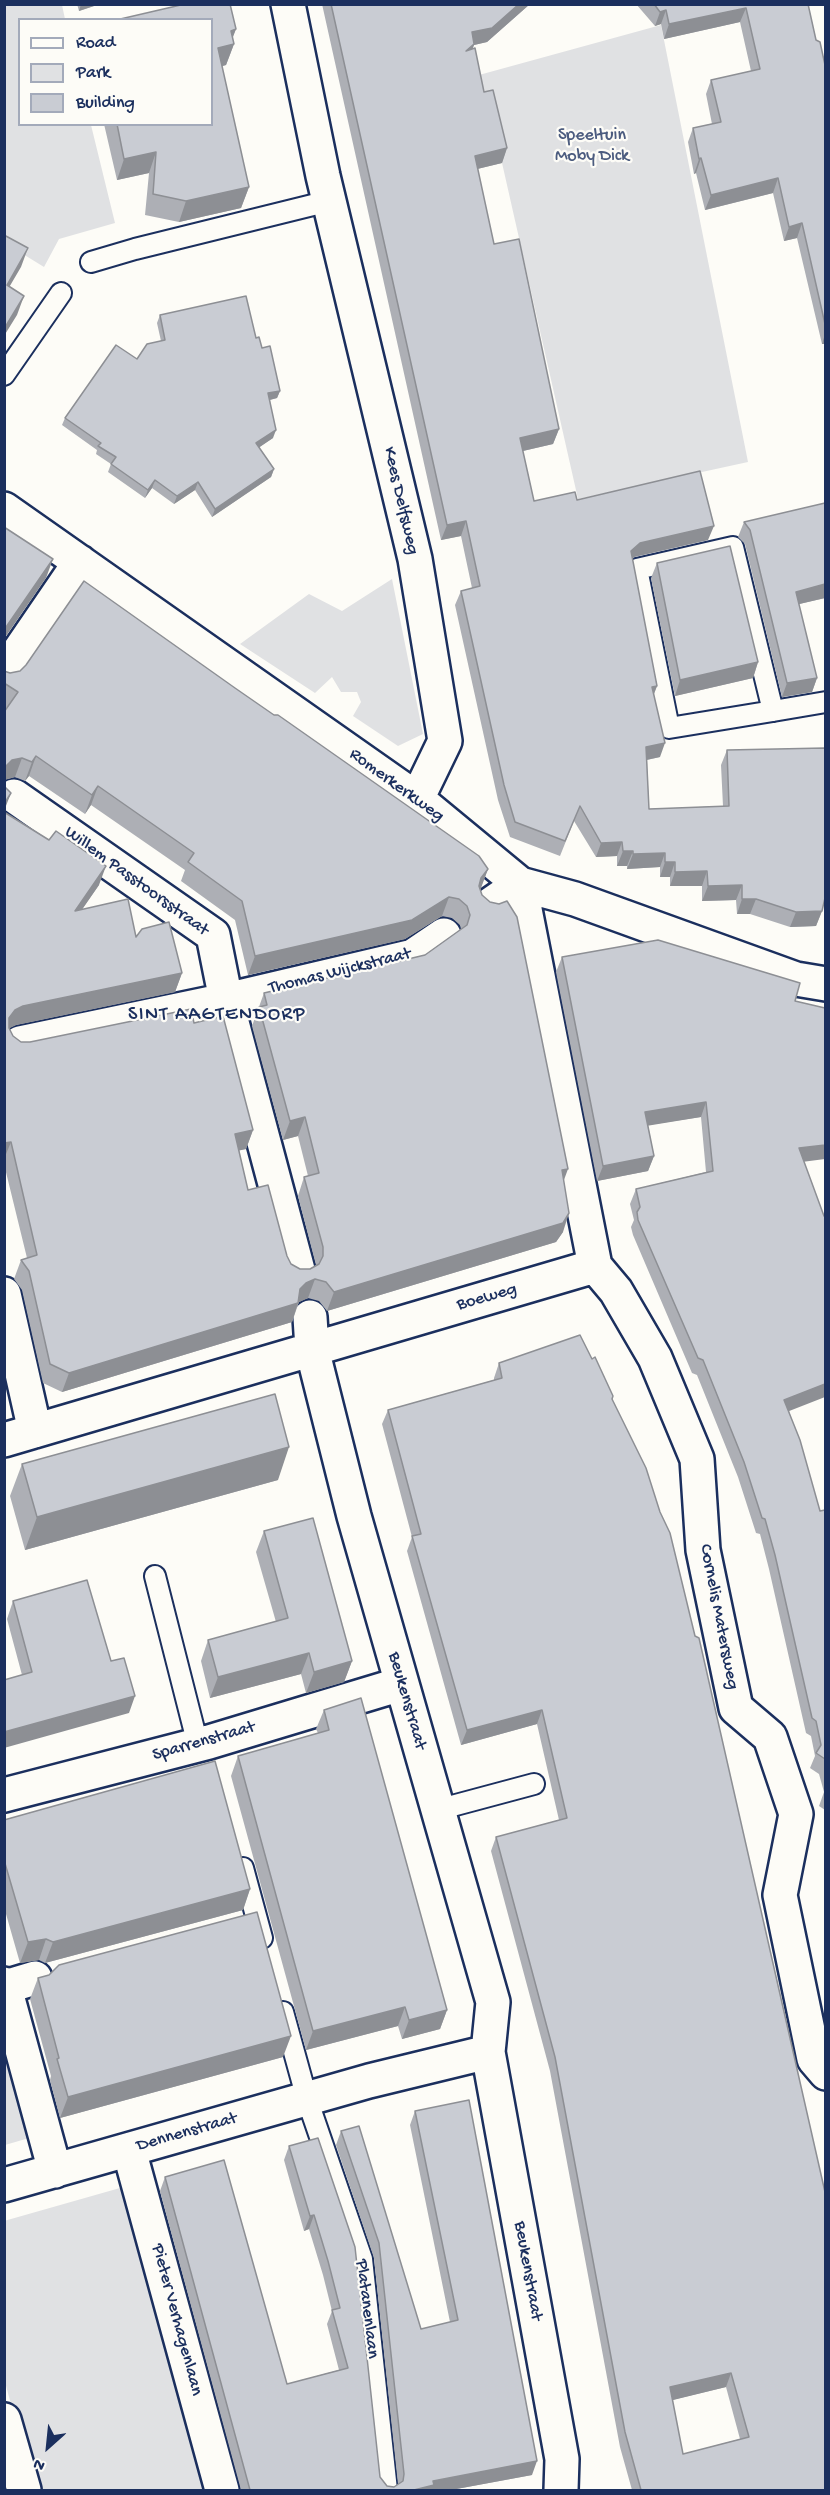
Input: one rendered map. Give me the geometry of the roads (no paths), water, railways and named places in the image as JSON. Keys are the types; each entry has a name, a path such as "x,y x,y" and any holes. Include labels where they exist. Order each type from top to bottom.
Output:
{"street":[{"name":"Kees Delfsweg","path":"288,4 329,201 415,559 445,741 417,799"},
{"name":"Romerkerkweg","path":"4,509 417,799 520,884 575,899 796,979 825,984"},
{"path":"4,673 80,562"},
{"name":"Willem Passtoorsstraat","path":"14,796 213,935 226,1000 298,1270"},
{"path":"491,904 520,884 595,1266"},
{"name":"Thomas Wijckstraat","path":"20,1043 226,1000 413,956 444,935"},
{"name":"Boeweg","path":"20,1435 595,1266"},
{"name":"Cornelis Matersweg","path":"595,1266 616,1291 655,1358 697,1459 703,1550 736,1707 770,1737 796,1814 780,1895 814,2059 825,2073"},
{"path":"4,1294 20,1435"},
{"path":"310,1317 312,1349"},
{"name":"Beukenstraat","path":"312,1349 354,1516 493,2002 488,2052 562,2459 561,2490"},
{"name":"Sparrenstraat","path":"4,1795 207,1750 401,1684"},
{"path":"26,1980 55,2171"},
{"name":"Dennenstraat","path":"4,2185 369,2081 488,2052"},
{"name":"Pieter Verhagenlaan","path":"129,2150 222,2490"},
{"path":"4,2420 24,2490"}],"lane":[{"path":"91,262 329,201"},
{"path":"4,375 61,293"},
{"path":"773,711 733,547 637,569 669,728 773,711 825,702"},
{"path":"155,1576 207,1750"},
{"path":"437,1810 534,1784"},
{"path":"239,1852 266,1953"},
{"path":"234,1925 256,1919"},
{"name":"Platanenlaan","path":"279,1998 307,2099 362,2259 387,2490"}],"district":[{"name":"SINT AAGTENDORP","path":"217,1016"}],"park label":[{"name":"Speeltuin Moby Dick","path":"592,146"}]}
